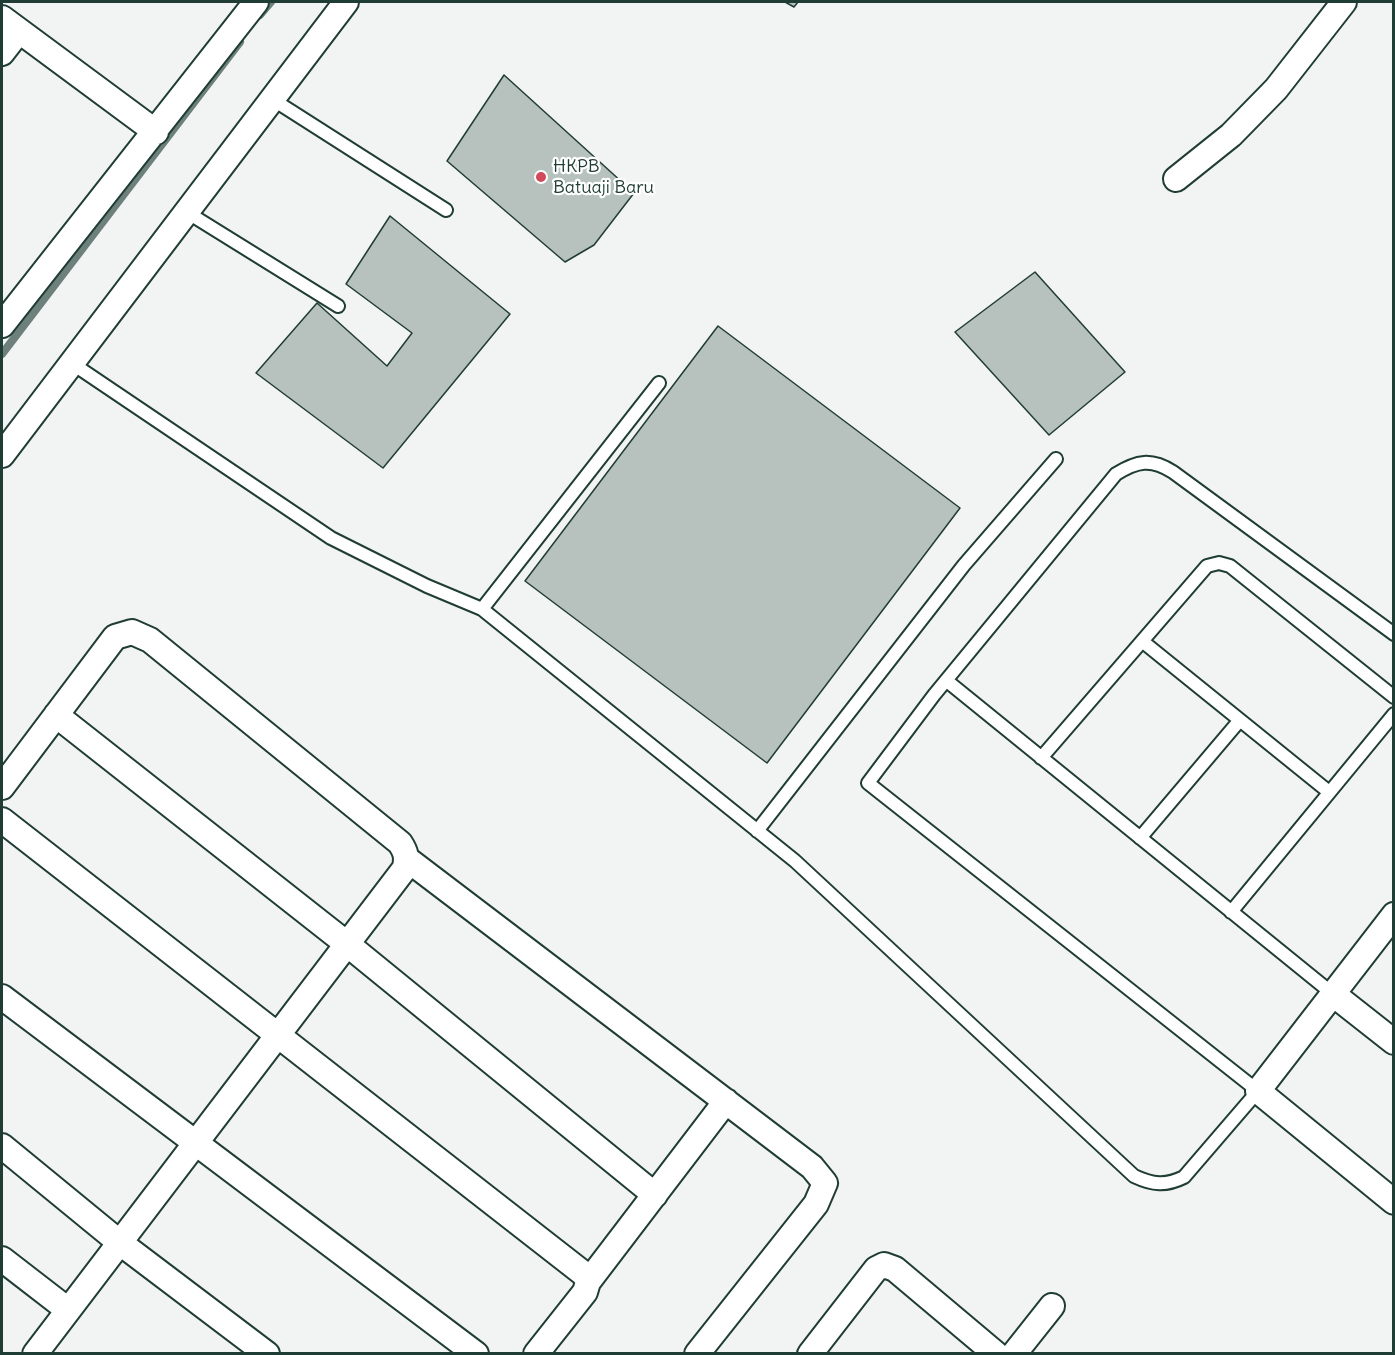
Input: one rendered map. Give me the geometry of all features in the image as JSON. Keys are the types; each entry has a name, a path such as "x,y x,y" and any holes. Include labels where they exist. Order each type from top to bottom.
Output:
{"street":[{"path":"2,325 256,2"},
{"path":"2,456 70,362 346,2"},
{"path":"1176,179 1232,135 1276,89 1344,2"},
{"path":"2,53 10,24 156,132"},
{"path":"2,787 115,637 123,633 142,635 400,843 407,859 405,868 68,1310 48,1349"},
{"path":"56,715 347,944 655,1195"},
{"path":"2,820 584,1274 588,1282"},
{"path":"407,859 812,1167 825,1183 816,1203 697,1353"},
{"path":"1394,915 1258,1091 1394,1202"},
{"path":"1333,994 1394,1042"},
{"path":"2,997 476,1353"},
{"path":"536,1353 585,1292 588,1282 726,1101"},
{"path":"2,1146 119,1242 267,1353"},
{"path":"2,1259 68,1310"},
{"path":"810,1353 876,1269 884,1265 895,1269 996,1353"},
{"path":"1014,1353 1052,1306"}],"lane":[{"path":"272,99 446,210"},
{"path":"185,211 338,306"},
{"path":"70,362 331,538 428,586 482,609 795,861 1134,1176 1159,1185 1172,1183 1184,1177 1258,1091 868,783 947,681 1116,474 1143,461 1159,463 1173,472 1394,634"},
{"path":"482,609 658,383"},
{"path":"757,831 964,565 1056,459"},
{"path":"1041,758 1207,566 1219,563 1230,566 1394,697"},
{"path":"1142,641 1329,792"},
{"path":"947,681 1333,994"},
{"path":"1231,912 1394,714"},
{"path":"1140,838 1240,720"}],"building":[{"path":"785,2 798,2 794,7"},
{"name":"HKPB Batuaji Baru","path":"504,75 634,193 594,245 565,262 447,161"},
{"path":"390,216 510,314 383,468 256,373 317,303 387,366 412,333 346,284"},
{"path":"1035,272 1125,372 1049,435 955,332"},
{"path":"718,326 960,508 767,763 525,581"}],"waterway":[{"path":"260,15 271,2"},
{"path":"2,354 240,42"}],"place":[{"name":"HKPB Batuaji Baru","path":"541,177"}]}
